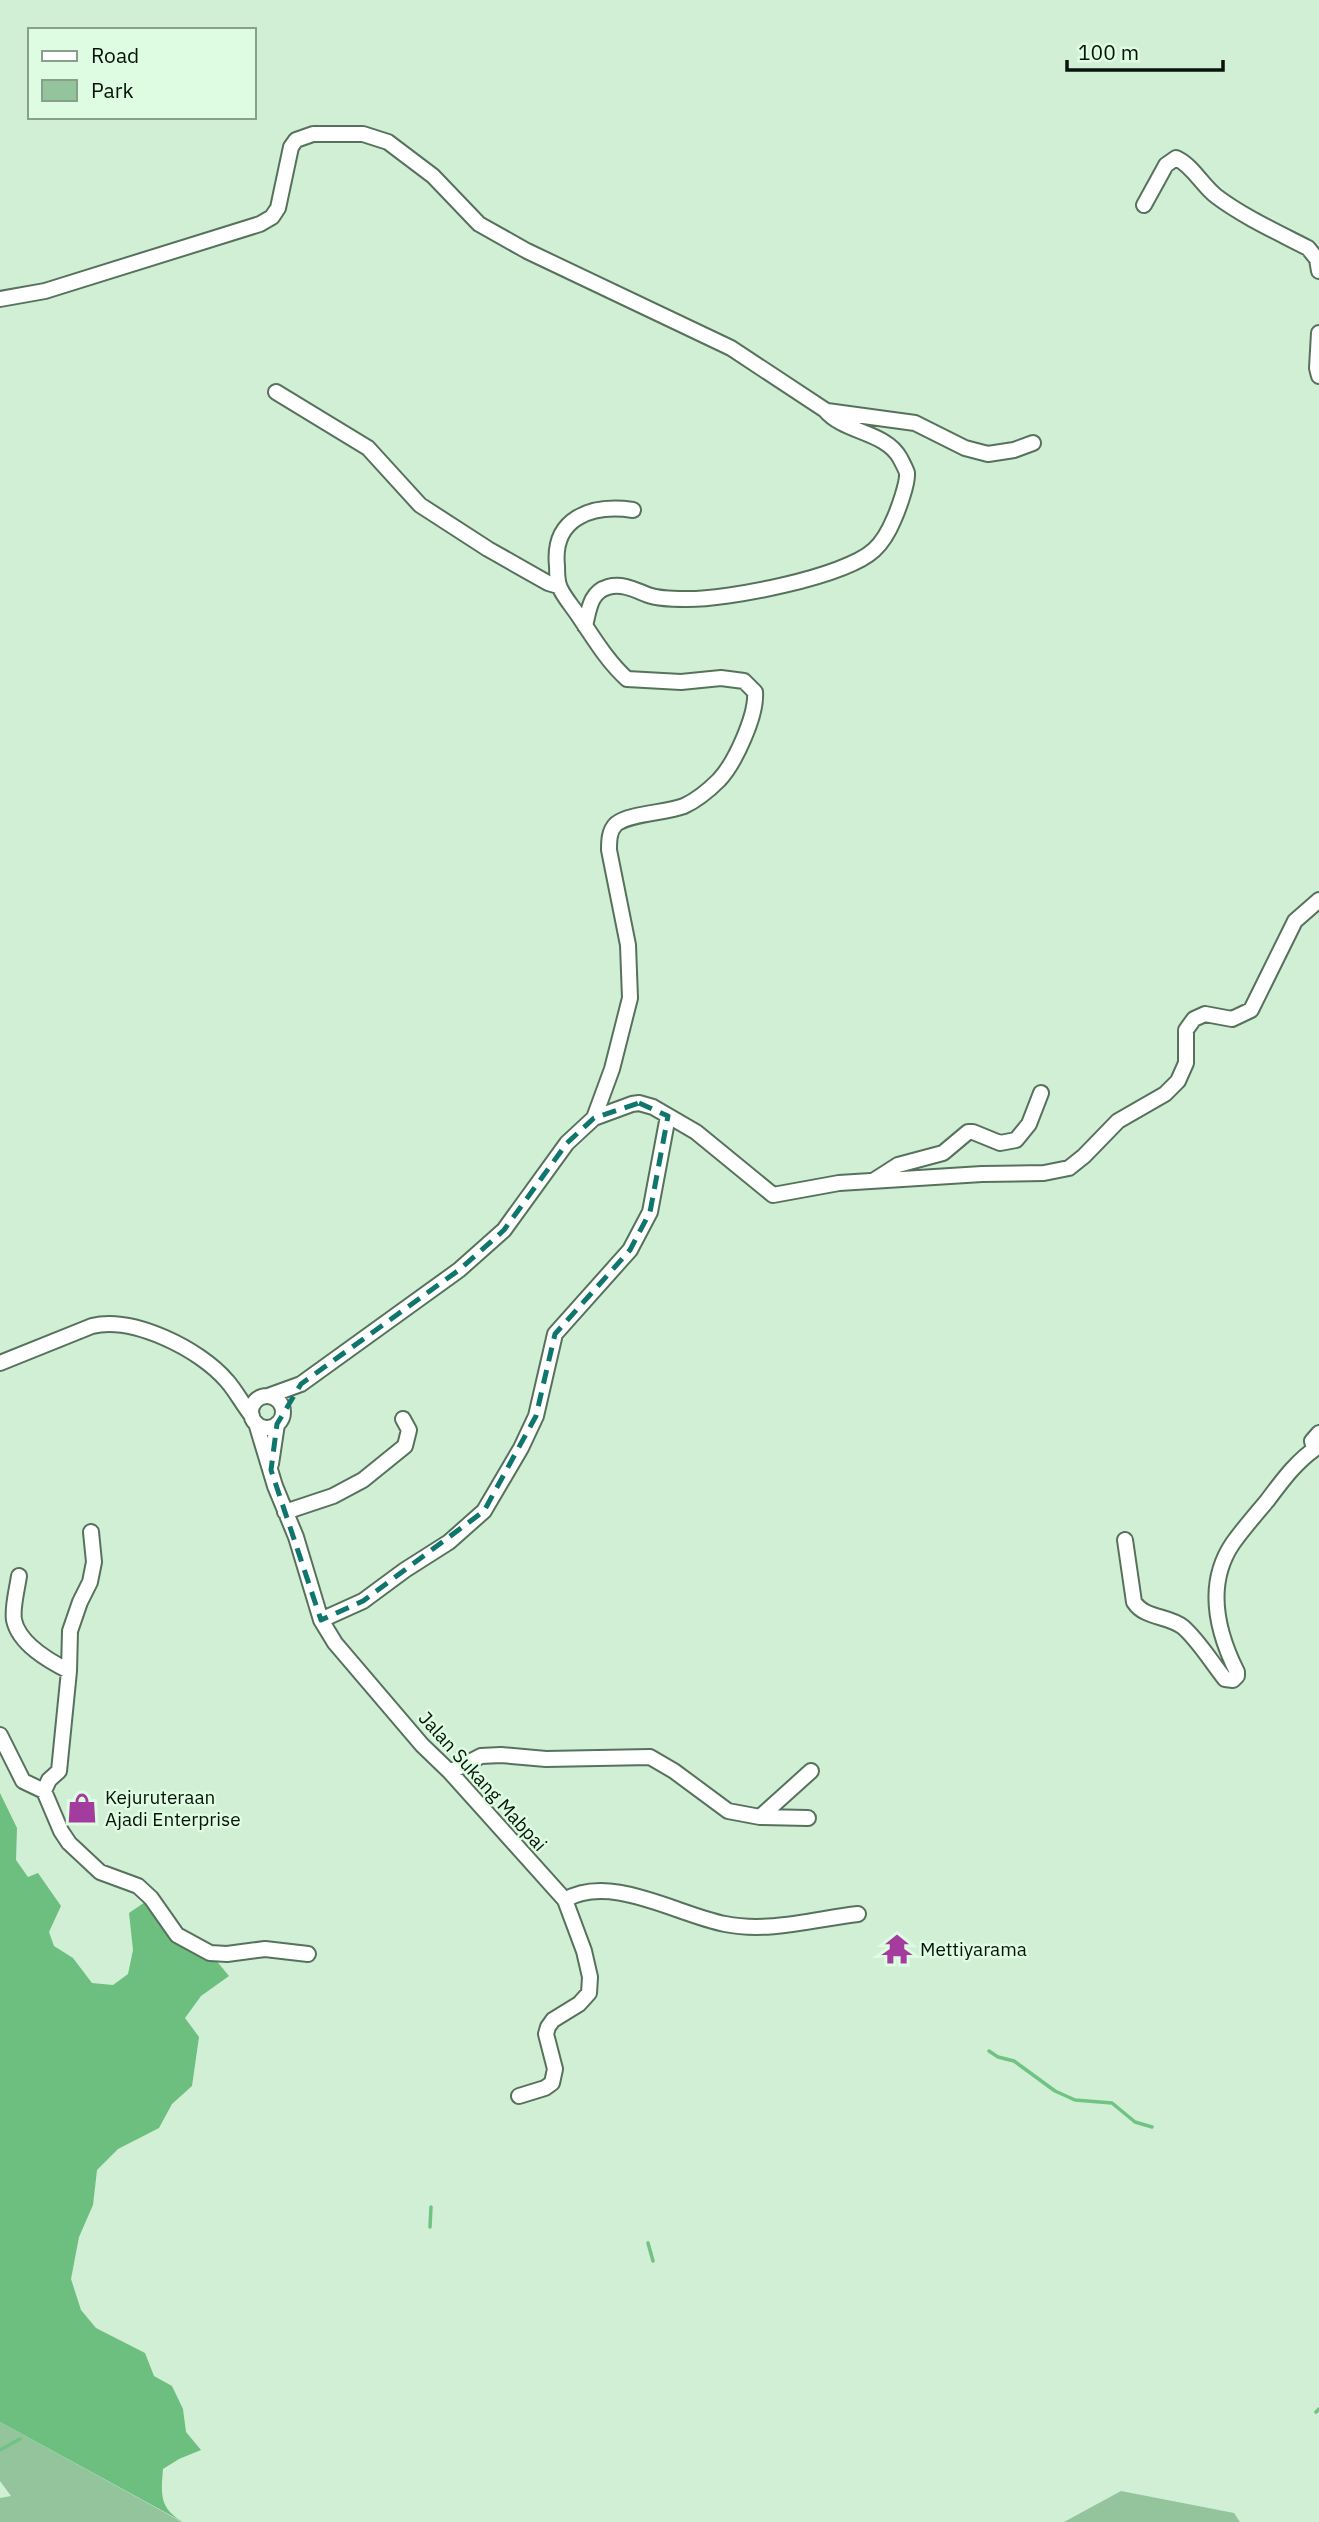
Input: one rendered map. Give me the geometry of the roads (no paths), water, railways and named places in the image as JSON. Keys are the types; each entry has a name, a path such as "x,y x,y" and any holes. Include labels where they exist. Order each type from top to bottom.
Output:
{"street":[{"path":"0,299 45,291 260,224 278,208 291,147 296,140 313,134 363,134 388,142 433,176 479,224 527,251 731,348 825,410 832,419 885,443 900,457 907,474 897,512 887,536 873,552 845,569 719,598 650,596 636,589 616,585 603,588 594,595 585,626"},
{"path":"1144,205 1166,165 1176,158 1186,164 1201,183 1219,198 1308,248 1317,259 1319,271"},
{"path":"1319,333 1319,376"},
{"path":"276,392 368,448 420,505 488,549 558,586"},
{"path":"825,410 915,423 965,448 988,454 1014,450 1033,443"},
{"path":"594,1118 612,1069 630,998 628,946 609,850 610,836 616,824 684,806 720,779 745,733 756,701 755,692 744,681 721,678 681,682 627,679 607,658 558,586 556,546 572,521 581,515 602,509 616,507 633,510"},
{"path":"301,1384 279,1420 266,1427 254,1420 253,1405 265,1397 301,1384 459,1270 504,1230 567,1143 594,1118 639,1103 653,1107 696,1132 773,1195 839,1183 1044,1173 1069,1168 1118,1121 1165,1094 1178,1081 1186,1063 1186,1030 1194,1019 1205,1014 1232,1019 1251,1010 1295,921 1319,900"},
{"path":"872,1181 898,1164 943,1153 968,1132 1000,1143 1016,1140 1025,1131 1041,1093"},
{"path":"321,1620 363,1601 449,1542 484,1511 521,1448 536,1416 555,1334 630,1250 650,1213 668,1116"},
{"name":"Jalan Sukang Mabpai","path":"0,1363 71,1333 112,1323 149,1331 177,1344 227,1381 265,1397"},
{"name":"Jalan Sukang Mabpai","path":"227,1381 254,1420 296,1537 321,1620 335,1643 422,1745 450,1772 565,1899 584,1951 590,1977 589,1993 579,2004 553,2020 548,2027 546,2034 555,2069 552,2083 519,2096"},
{"path":"265,1397 278,1401 282,1408 279,1420"},
{"path":"285,1512 333,1496 363,1480 405,1446 409,1430 403,1419"},
{"name":"Jalan Sukang Mabpai","path":"271,1470 279,1420"},
{"path":"1125,1540 1134,1602 1144,1613 1164,1617 1182,1627 1226,1679 1233,1680 1237,1672 1218,1625 1220,1570 1231,1545 1292,1469 1317,1448 1312,1441 1319,1433"},
{"path":"44,1791 49,1780 59,1770 69,1671 70,1631 90,1582 94,1563 91,1532"},
{"path":"19,1576 14,1619 19,1633 37,1651 69,1671"},
{"path":"0,1735 23,1781 44,1791 69,1843 100,1872 138,1886 151,1898 177,1935 210,1953 234,1954 265,1949 308,1954"},
{"path":"450,1772 481,1756 546,1759 650,1758 729,1811 760,1817 808,1818"},
{"path":"760,1817 811,1772"},
{"path":"565,1899 592,1892 615,1891 724,1924 754,1928 858,1914"}],"waterway":[{"path":"989,2051 998,2057 1014,2061 1055,2091 1075,2100 1112,2103 1135,2122 1152,2127"},
{"path":"430,2227 431,2207"},
{"path":"648,2243 653,2261"},
{"path":"1316,2412 1319,2409"},
{"path":"0,2450 20,2439"}],"place":[{"name":"Kejuruteraan Ajadi Enterprise","path":"82,1808"},
{"name":"Mettiyarama","path":"897,1949"}]}
